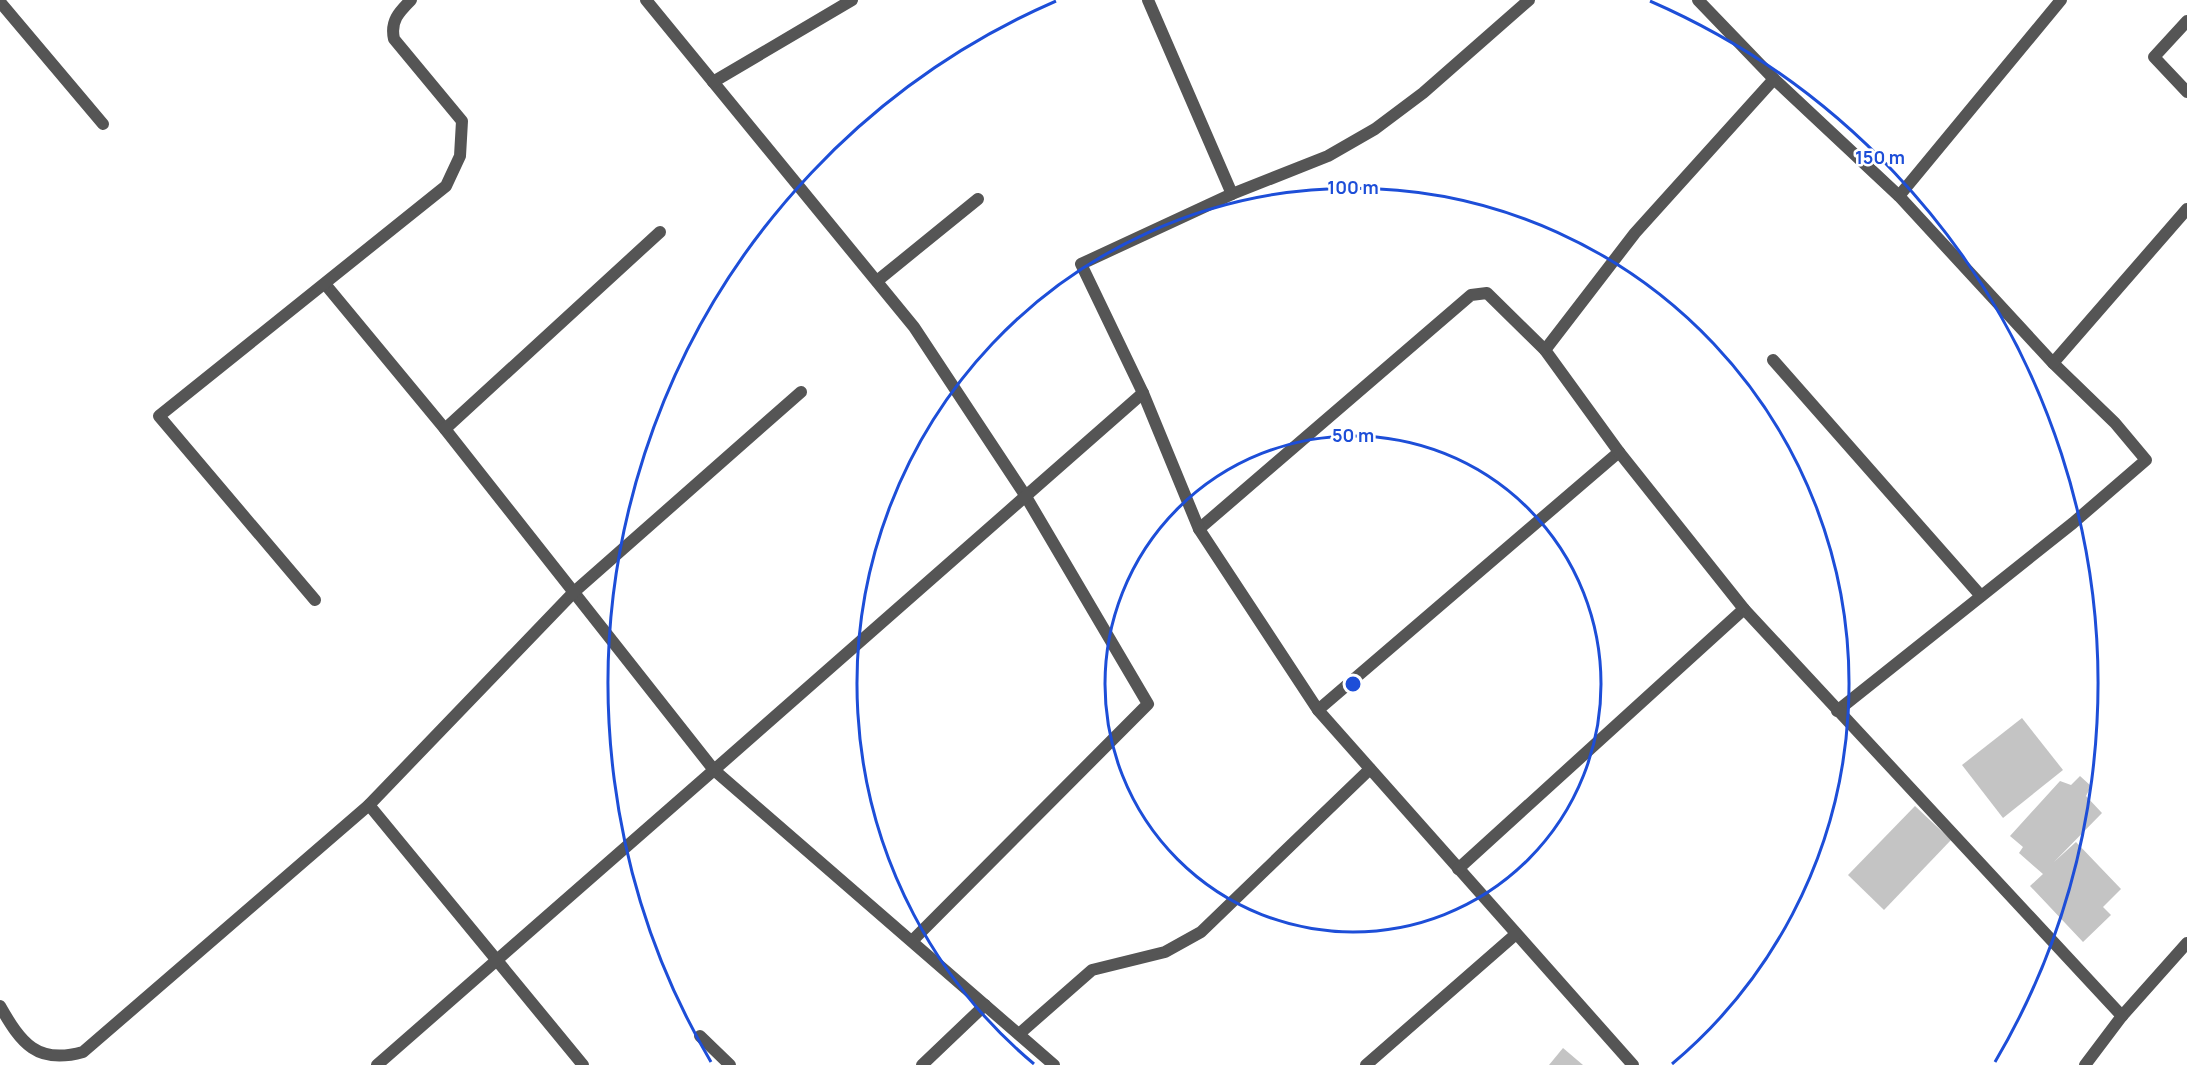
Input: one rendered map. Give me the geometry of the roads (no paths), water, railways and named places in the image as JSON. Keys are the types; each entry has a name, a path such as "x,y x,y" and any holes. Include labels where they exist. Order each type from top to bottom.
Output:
{"street":[{"path":"315,600 159,416 446,186 460,156 462,121 394,39 392,28 397,14 411,0"},
{"path":"646,0 914,327 1025,495 1148,704 912,941"},
{"path":"713,82 852,0"},
{"path":"1148,0 1232,194"},
{"path":"1529,0 1423,93 1375,129 1328,156 1232,194 1080,264 1143,393 1199,529 1318,710 1633,1065"},
{"path":"1698,0 1774,79 1899,196 2053,363 2115,423 2146,460 2073,523 1837,711"},
{"path":"1899,196 2061,0"},
{"path":"0,2 103,124"},
{"path":"2187,21 2154,57 2187,92"},
{"path":"1545,350 1635,233 1774,79"},
{"path":"877,281 978,199"},
{"path":"2053,363 2187,209"},
{"path":"445,429 660,232"},
{"path":"325,284 445,429 714,770 1054,1065"},
{"path":"1199,529 1471,295 1487,293 1545,350 1619,452 1744,609 2122,1016"},
{"path":"1773,360 1981,596"},
{"path":"0,1006 27,1047 44,1057 64,1059 83,1052 369,805 574,592 801,392"},
{"path":"377,1065 1143,393"},
{"path":"1318,710 1619,452"},
{"path":"1458,869 1744,609"},
{"path":"1019,1034 1092,970 1165,952 1201,932 1370,769"},
{"path":"369,805 583,1065"},
{"path":"1366,1065 1516,934"},
{"path":"2085,1065 2122,1016 2187,943"},
{"path":"922,1065 985,1005"},
{"path":"700,1036 729,1065"}]}
